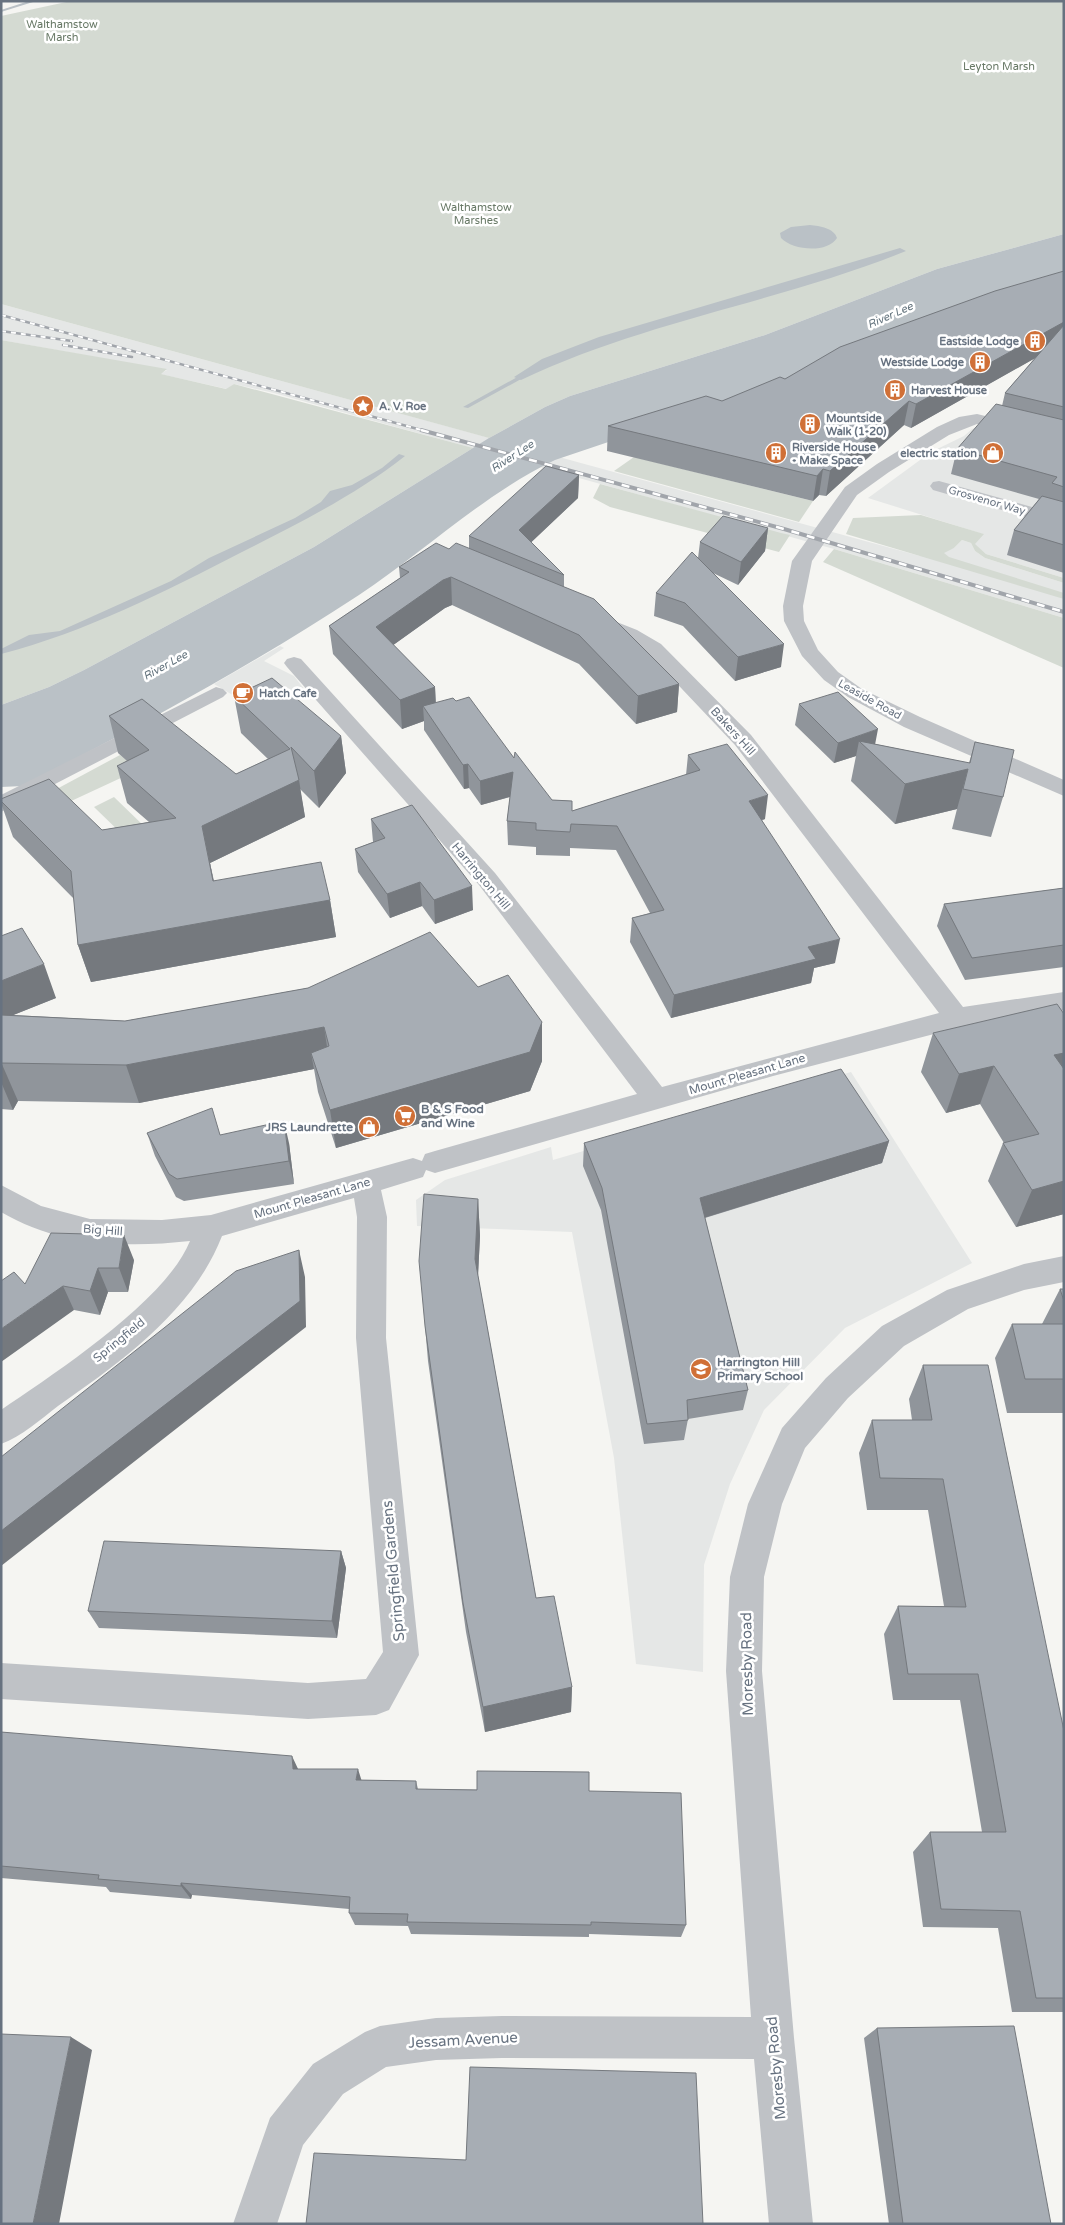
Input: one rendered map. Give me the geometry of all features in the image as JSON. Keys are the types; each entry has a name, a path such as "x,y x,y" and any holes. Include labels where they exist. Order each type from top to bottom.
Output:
{"street":[{"name":"Leaside Road","path":"1064,440 977,419 965,421 943,431 891,463 851,491 802,560 793,606 794,621 810,652 831,676 855,693 912,722 1064,789"},
{"name":"Grosvenor Way","path":"939,486 1064,522"},
{"name":"Bakers Hill","path":"572,610 630,634 654,648 744,740 957,1018"},
{"name":"Harrington Hill","path":"294,663 487,880 656,1100"},
{"path":"1,805 216,692"},
{"name":"Mount Pleasant Lane","path":"211,1227 774,1066 957,1018 1064,1001"},
{"name":"Springfield Gardens","path":"1,1681 308,1701 376,1697 401,1655 372,1338 372,1217 365,1184"},
{"name":"Big Hill","path":"1,1196 34,1216 90,1232 162,1232 211,1227"},
{"name":"Springfield","path":"1,1428 134,1330 173,1292 197,1258 211,1227"},
{"name":"Moresby Road","path":"791,2224 773,2038 744,1671 747,1577 765,1504 793,1438 837,1388 893,1336 958,1299 1024,1277 1064,1269"},
{"name":"Jessam Avenue","path":"255,2224 284,2133 328,2079 380,2046 436,2039 502,2037 773,2038"}],"shaded area":[{"path":"1,304 920,556 954,548 962,540 971,543 975,551 985,558 1064,583 1064,618 834,549 274,393 234,384 227,389 160,374 167,370 1,340"},
{"path":"1064,386 1064,578 986,554 974,544 983,534 868,498 931,452 964,436 972,429"},
{"path":"280,646 284,648 264,661 294,676 304,689 258,710 214,684"},
{"name":"Harrington Hill Primary School","path":"851,1072 972,1263 845,1328 764,1410 730,1484 704,1565 703,1672 636,1664 614,1458 572,1232 417,1226 416,1200 445,1180 551,1147 553,1160"}],"green space":[{"name":"Walthamstow Marshes","path":"71,1 1064,1 1064,234 937,269 765,335 570,396 545,407 489,438 1,304 1,16"},
{"path":"1,340 167,369 161,374 226,389 234,384 473,448 314,547 84,670 49,687 1,705"},
{"path":"634,457 813,501 799,522 614,471"},
{"path":"600,484 790,535 779,552 610,507 593,498"},
{"path":"921,515 984,534 975,544 986,554 1064,578 1064,583 985,558 975,551 971,543 962,540 954,548 944,553 949,557 1064,593 1064,599 846,534 853,518"},
{"path":"834,549 1064,618 1064,668 823,562"},
{"path":"120,755 138,770 54,809 40,798"},
{"path":"114,797 147,829 127,839 94,807"}],"water":[{"path":"810,225 830,230 837,238 826,246 809,248 793,245 781,238 780,233 791,227"},
{"name":"River Lee","path":"1064,234 1064,280 881,350 555,460 504,489 479,506 359,595 236,671 23,786 1,787 1,705 49,687 84,670 314,547 489,438 545,407 570,396 765,335 937,269"},
{"path":"900,248 906,251 858,269 615,342 521,380 514,377 542,359 599,337"},
{"path":"399,454 405,456 367,484 284,531 183,582 94,623 33,645 1,654 1,649 29,635 60,631 171,581 209,558 295,518 321,502 330,491 352,485 382,468"}],"building":[{"path":"1064,271 1064,322 916,404 909,401 830,471 823,469 817,476 608,426 706,396 722,401 780,377 785,379 840,347 995,291"},
{"path":"1064,325 1064,407 1005,393"},
{"path":"996,404 1064,420 1064,487 1052,483 1057,477 957,449"},
{"path":"546,466 579,475 519,530 564,575 469,536"},
{"path":"1042,496 1064,502 1064,545 1014,530"},
{"path":"723,516 768,528 741,562 700,542"},
{"path":"436,543 449,549 456,543 594,599 679,684 638,696 579,635 451,577 443,580 376,627 435,687 400,700 329,626 409,572 399,567"},
{"path":"692,552 784,644 738,657 685,603 656,593"},
{"path":"272,678 341,736 314,771 291,747 299,780 202,826 213,881 321,862 330,900 78,945 71,871 1,799 49,779 102,830 176,818 117,766 149,750 109,716 142,699 236,774 290,749 234,696"},
{"path":"838,692 878,729 838,743 799,704"},
{"path":"469,697 514,758 515,752 552,800 572,801 572,811 700,770 688,755 727,744 768,795 749,801 840,939 808,947 816,959 674,995 632,918 664,910 617,826 571,824 570,832 536,830 536,823 507,821 513,772 480,781 468,764 463,765 423,706 453,698 456,701"},
{"path":"859,741 970,763 975,742 1014,750 1003,797 963,789 968,769 905,784"},
{"path":"412,805 472,886 434,900 420,882 387,894 355,849 385,838 371,819"},
{"path":"1064,888 1064,945 972,958 944,904"},
{"path":"22,928 44,964 1,981 1,936"},
{"path":"430,932 478,987 508,975 542,1022 530,1052 330,1110 311,1053 329,1046 324,1027 126,1065 1,1063 1,1015 125,1021 308,988"},
{"path":"1057,1004 1064,1014 1064,1053 1054,1055 1064,1069 1064,1181 1032,1190 1003,1143 1039,1134 994,1066 959,1074 933,1033"},
{"path":"841,1069 889,1141 700,1198 748,1390 687,1400 688,1420 647,1424 602,1188 584,1143"},
{"path":"212,1108 220,1135 284,1121 289,1161 177,1179 169,1174 147,1133"},
{"path":"424,1194 478,1199 475,1259 536,1598 554,1596 572,1687 483,1707 463,1603 425,1326 419,1261"},
{"path":"51,1233 124,1235 119,1268 98,1268 90,1291 63,1286 1,1329 1,1281 14,1272 25,1284"},
{"path":"299,1250 300,1301 1,1531 1,1457 236,1271"},
{"path":"1060,1289 1064,1289 1064,1301"},
{"path":"1012,1324 1064,1324 1064,1379 1025,1379"},
{"path":"923,1365 988,1365 1064,1731 1064,1998 1036,1998 1020,1911 941,1909 930,1832 1006,1832 978,1674 908,1674 898,1606 966,1607 943,1479 880,1478 872,1420 932,1420"},
{"path":"104,1541 341,1551 332,1621 88,1611"},
{"path":"1,1732 292,1756 293,1769 358,1769 356,1780 416,1781 416,1789 477,1790 477,1771 589,1772 589,1791 681,1793 686,1925 591,1922 591,1925 407,1922 408,1914 349,1913 350,1897 181,1883 181,1886 98,1879 99,1875 1,1866"},
{"path":"1014,2026 1051,2224 903,2224 877,2028"},
{"path":"1,2034 71,2037 33,2224 1,2224"},
{"path":"470,2067 696,2073 703,2224 306,2224 314,2153 466,2160"}],"waterway":[{"path":"1,11 31,2"},
{"path":"466,407 530,372"}],"railway":[{"path":"1,315 425,431"},
{"path":"1,331 72,341"},
{"path":"63,345 132,357"},
{"path":"421,430 784,529 1064,612"}],"place":[{"name":"Eastside Lodge","path":"1035,341"},
{"name":"Westside Lodge","path":"980,362"},
{"name":"Harvest House","path":"895,390"},
{"name":"A. V. Roe","path":"363,406"},
{"name":"Mountside Walk (1-20)","path":"810,424"},
{"name":"Riverside House - Make Space","path":"776,453"},
{"name":"electric station","path":"993,453"},
{"name":"Hatch Cafe","path":"243,693"},
{"name":"B & S Food and Wine","path":"405,1116"},
{"name":"JRS Laundrette","path":"369,1127"},
{"name":"Harrington Hill Primary School","path":"701,1369"}],"park label":[{"name":"Walthamstow Marsh","path":"62,30"},
{"name":"Leyton Marsh","path":"999,66"}]}
